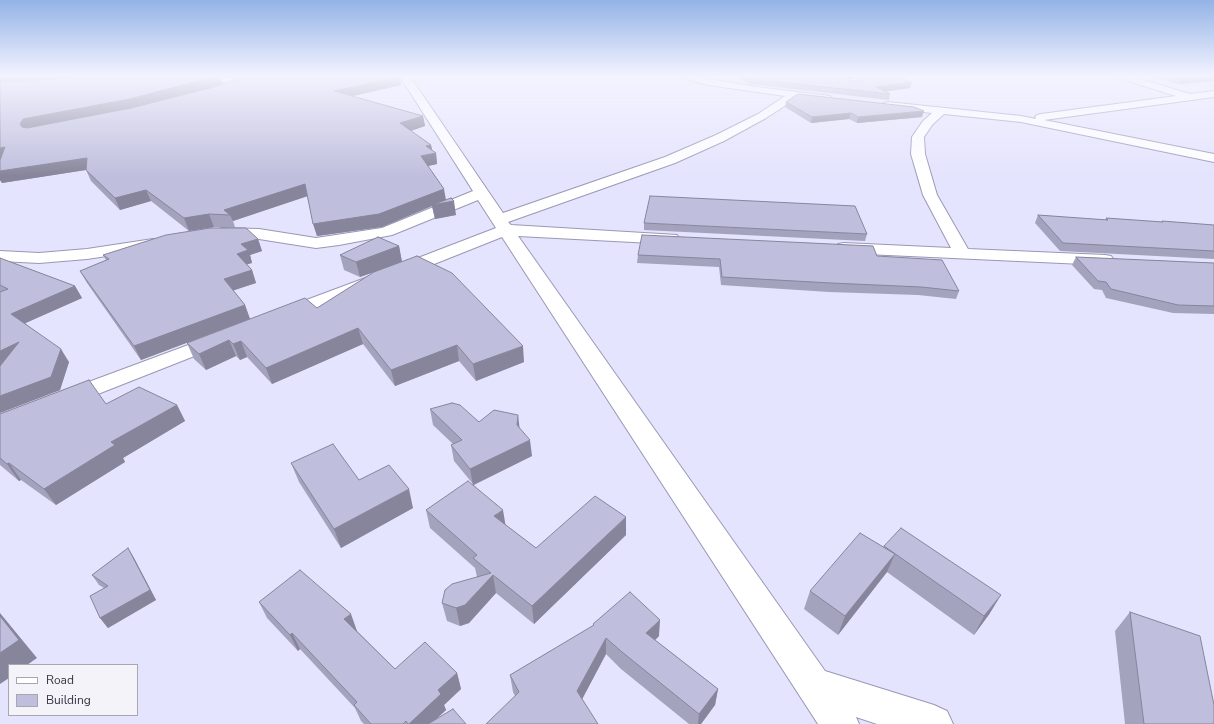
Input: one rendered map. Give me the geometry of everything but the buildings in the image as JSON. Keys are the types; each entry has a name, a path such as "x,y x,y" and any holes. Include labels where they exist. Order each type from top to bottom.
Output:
{"street":[{"path":"426,109 503,225 840,724"},
{"path":"270,320 503,225 670,160 720,138 762,116 772,109"},
{"path":"921,109 1021,119 1149,143 1214,158"},
{"path":"1021,119 1101,109"},
{"path":"941,111 927,123 918,137 918,154 930,195 963,254"},
{"path":"207,234 259,234 316,243 339,240 386,232 482,193"},
{"path":"503,225 687,240"},
{"path":"0,256 39,258 87,254 170,241"},
{"path":"829,247 1120,261"},
{"path":"50,404 234,334"},
{"path":"813,685 934,724"}]}
